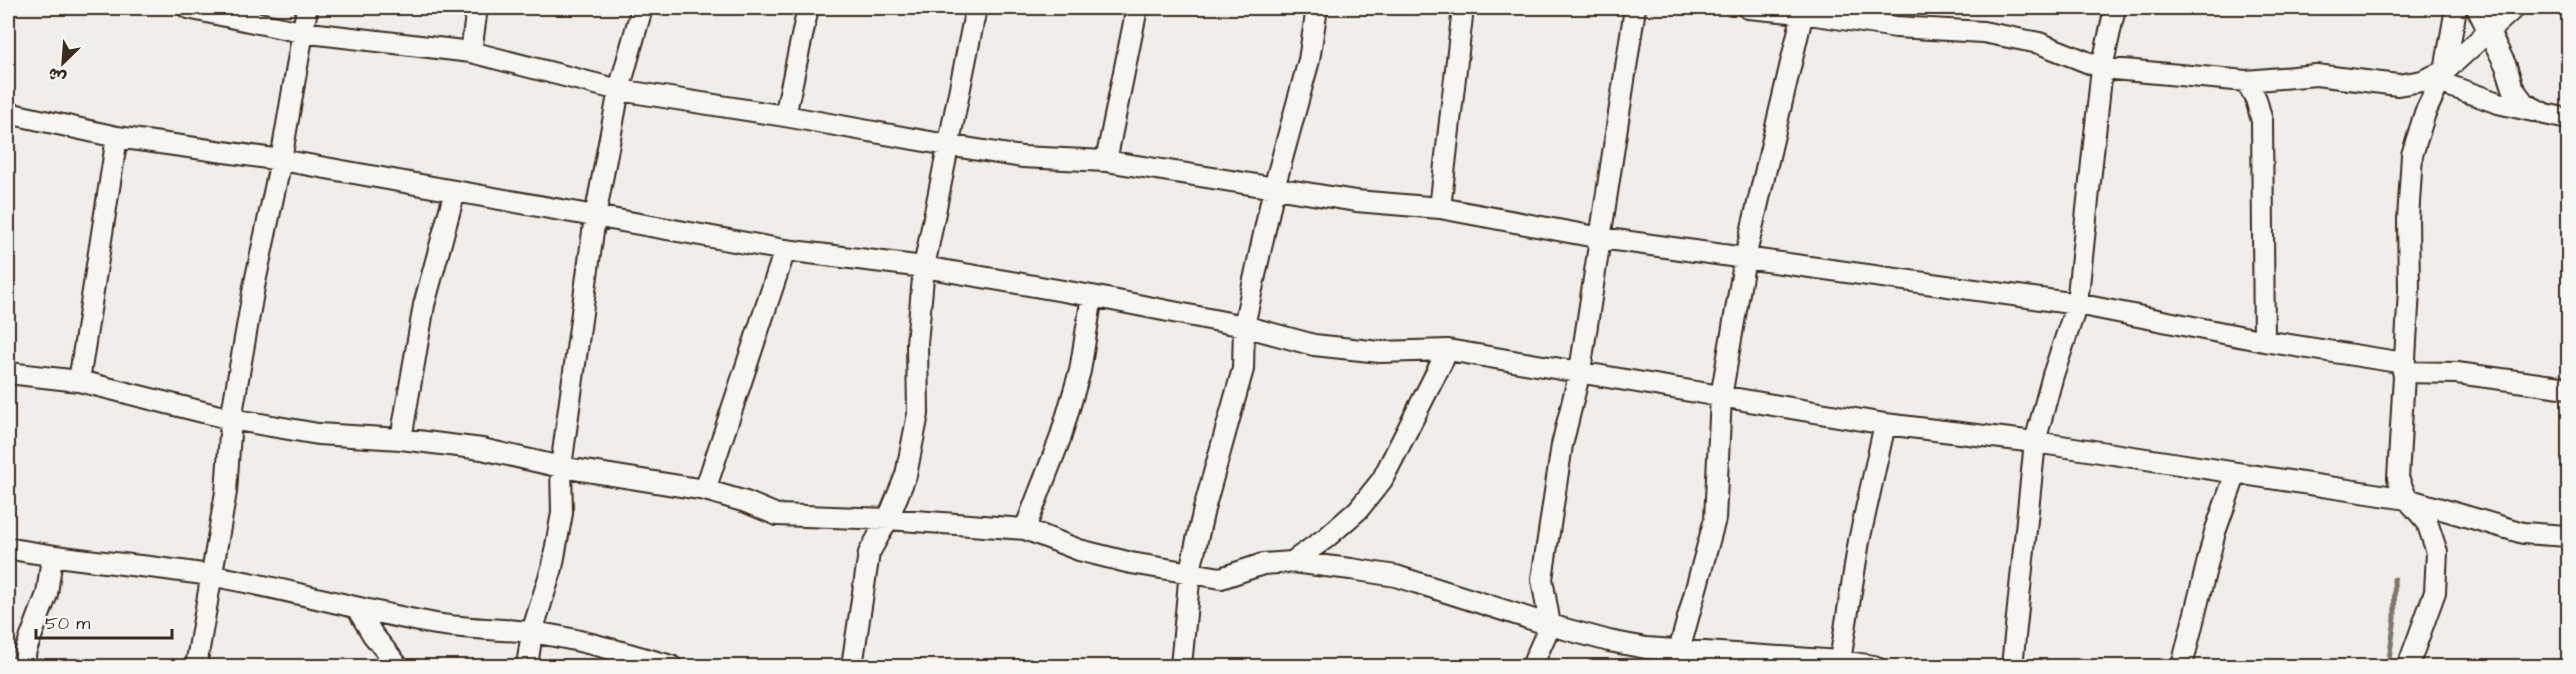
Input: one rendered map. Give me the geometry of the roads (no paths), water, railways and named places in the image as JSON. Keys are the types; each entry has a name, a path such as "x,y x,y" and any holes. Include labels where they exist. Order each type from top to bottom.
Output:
{"street":[{"path":"188,8 301,32 471,52 619,90 786,116 947,146 1022,157 1106,161 1356,201 1440,208 1601,238 2077,304 2403,368 2568,387"},
{"path":"196,666 226,492 231,419 254,287 281,160 301,32 307,8"},
{"path":"471,52 477,8"},
{"path":"527,665 532,632 552,568 562,513 561,467 595,217 619,90 642,8"},
{"path":"786,116 807,8"},
{"path":"853,666 869,553 888,519 906,475 918,414 917,343 924,267 976,8"},
{"path":"1106,161 1137,8"},
{"path":"1181,666 1190,571 1204,509 1243,369 1244,326 1274,188 1309,60 1317,8"},
{"path":"1440,208 1463,8"},
{"path":"1532,666 1550,625 1542,579 1562,445 1580,370 1635,8"},
{"path":"1748,8 1803,10 1896,27 1983,32 2039,43 2102,68 2246,81 2316,75 2398,85 2442,76 2514,8"},
{"path":"2012,666 2035,442 2053,375 2077,304 2102,68 2115,8"},
{"path":"2408,666 2435,592 2437,552 2427,522 2407,499 2398,478 2409,290 2408,219 2412,155 2425,113 2442,76 2456,8"},
{"path":"2476,8 2490,31 2513,88 2524,103 2545,114"},
{"path":"1680,659 1715,519 1721,397 1744,258 1803,10"},
{"path":"2442,76 2498,103 2568,119"},
{"path":"2246,81 2256,99 2262,121 2264,341"},
{"path":"8,113 117,137 281,160 785,250 924,267 1092,296 1244,326 1314,345 1380,352 1448,350 1580,370 1721,397 1885,424 2035,442 2407,499 2523,533 2568,537"},
{"path":"79,381 117,137"},
{"path":"401,439 424,305 455,191"},
{"path":"705,490 785,250"},
{"path":"1025,529 1060,439 1080,370 1092,296"},
{"path":"1292,562 1326,538 1358,510 1382,480 1448,350"},
{"path":"8,373 79,381 231,419 318,434 401,439 482,449 561,467 705,490 746,502 777,515 888,519 1025,529 1080,550 1120,561 1221,578 1263,564 1292,562 1396,576 1550,625 1680,659 1840,661 1874,666"},
{"path":"1840,661 1859,541 1885,424"},
{"path":"2182,666 2214,532 2236,473"},
{"path":"8,548 52,557 212,576 284,590 358,610 439,625 532,632 588,643 671,666"},
{"path":"22,666 47,594 52,557"},
{"path":"358,610 373,635 398,666"}],"waterway":[{"path":"2388,666 2395,618 2394,579"}]}
